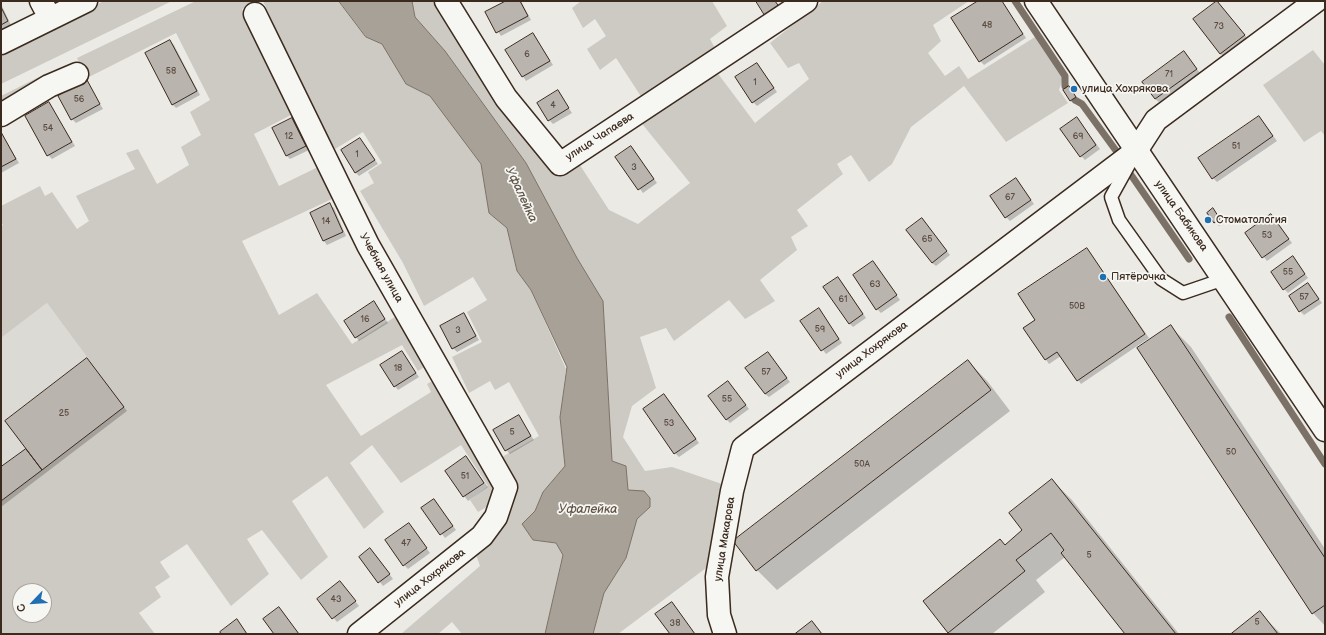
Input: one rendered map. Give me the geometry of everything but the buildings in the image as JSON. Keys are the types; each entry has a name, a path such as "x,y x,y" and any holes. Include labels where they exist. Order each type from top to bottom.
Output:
{"street":[{"path":"1,43 45,10 86,1"},
{"name":"улица Чапаева","path":"446,1 506,98 560,164 806,1"},
{"name":"улица Бабикова","path":"1036,1 1325,430"},
{"name":"улица Хохрякова","path":"732,491 743,448 1136,151 1156,120 1316,1"},
{"name":"Учебная улица","path":"255,14 368,245 506,487 496,517"},
{"path":"1,115 49,86 76,74"},
{"name":"улица Макарова","path":"725,634 719,616 717,577 732,491"},
{"name":"улица Хохрякова","path":"359,634 482,536 496,517"}],"lane":[{"path":"1136,151 1111,198 1119,220 1161,279 1183,293 1224,279"}],"shaded area":[{"path":"104,1 172,1 1,84 1,52"},
{"path":"196,1 261,1 242,9 269,58 293,114 254,134 279,186 318,167 332,199 242,241 279,315 317,293 352,344 398,315 429,364 418,371 402,345 326,385 361,436 431,392 427,384 436,379 502,489 498,500 478,512 470,500 488,486 461,445 401,483 372,445 350,463 384,512 364,529 327,476 292,501 328,557 301,580 262,530 247,539 269,574 231,606 187,544 160,562 170,577 155,587 161,597 139,613 155,634 1,634 1,501 124,407 47,303 1,338 1,226 3,225 1,222 1,206 40,186 45,196 52,192 77,229 89,221 76,196 135,169 126,153 138,149 157,184 189,165 181,147 201,135 190,112 210,100 176,33 87,78 77,58"},
{"path":"263,1 339,1 366,37 382,44 406,84 430,96 481,164 489,213 507,228 517,271 531,290 566,369 560,417 565,466 543,492 535,511 522,524 533,540 556,543 563,555 545,634 462,634 452,622 438,634 401,634 480,566 475,552 512,488 517,485 502,457 539,436 509,382 495,390 490,381 469,393 452,357 482,342 467,312 487,300 473,277 424,306 403,263 360,191 374,183 368,172 382,163 363,132 335,149 300,82"},
{"path":"412,1 436,1 498,101 578,162 609,210 638,224 690,183 639,120 716,71 755,123 809,79 799,63 788,68 770,43 823,1 969,1 933,25 941,41 928,53 945,76 959,66 968,79 1035,37 1063,78 1059,90 1068,103 1006,142 964,86 911,127 892,164 869,182 851,155 837,164 843,174 797,210 808,226 791,237 797,250 760,280 775,301 745,319 729,300 674,341 666,328 640,337 656,388 632,406 623,437 645,471 672,467 725,485 710,565 618,634 593,634 604,593 626,558 637,519 650,507 644,491 628,491 626,466 612,461 603,301 577,258 526,163 445,51 415,17"},
{"path":"581,1 712,1 727,26 710,39 717,52 642,98 616,58 600,70 587,49 606,36 595,19 583,28 572,8"},
{"path":"1313,50 1325,65 1325,136 1321,131 1304,142 1263,85"},
{"path":"49,72 1,102 1,96"},
{"path":"47,303 124,407 1,501 1,338"}],"water":[{"name":"Уфалейка","path":"339,1 412,1 415,17 445,51 526,163 577,258 603,301 612,461 626,466 628,490 644,491 650,498 650,507 637,519 626,558 604,593 593,634 545,634 563,555 556,543 533,540 522,524 535,511 543,492 565,466 560,417 567,367 531,290 517,271 507,228 489,213 481,164 430,96 406,84 382,44 366,37"}],"waterway":[{"path":"1015,1 1065,76 1065,86"},
{"path":"1075,100 1082,104 1117,152"},
{"path":"1129,172 1189,259"},
{"path":"1229,317 1325,464"}],"place":[{"name":"улица Хохрякова","path":"1074,89"},
{"name":"Стоматология","path":"1208,220"},
{"name":"Пятёрочка","path":"1103,277"}]}
